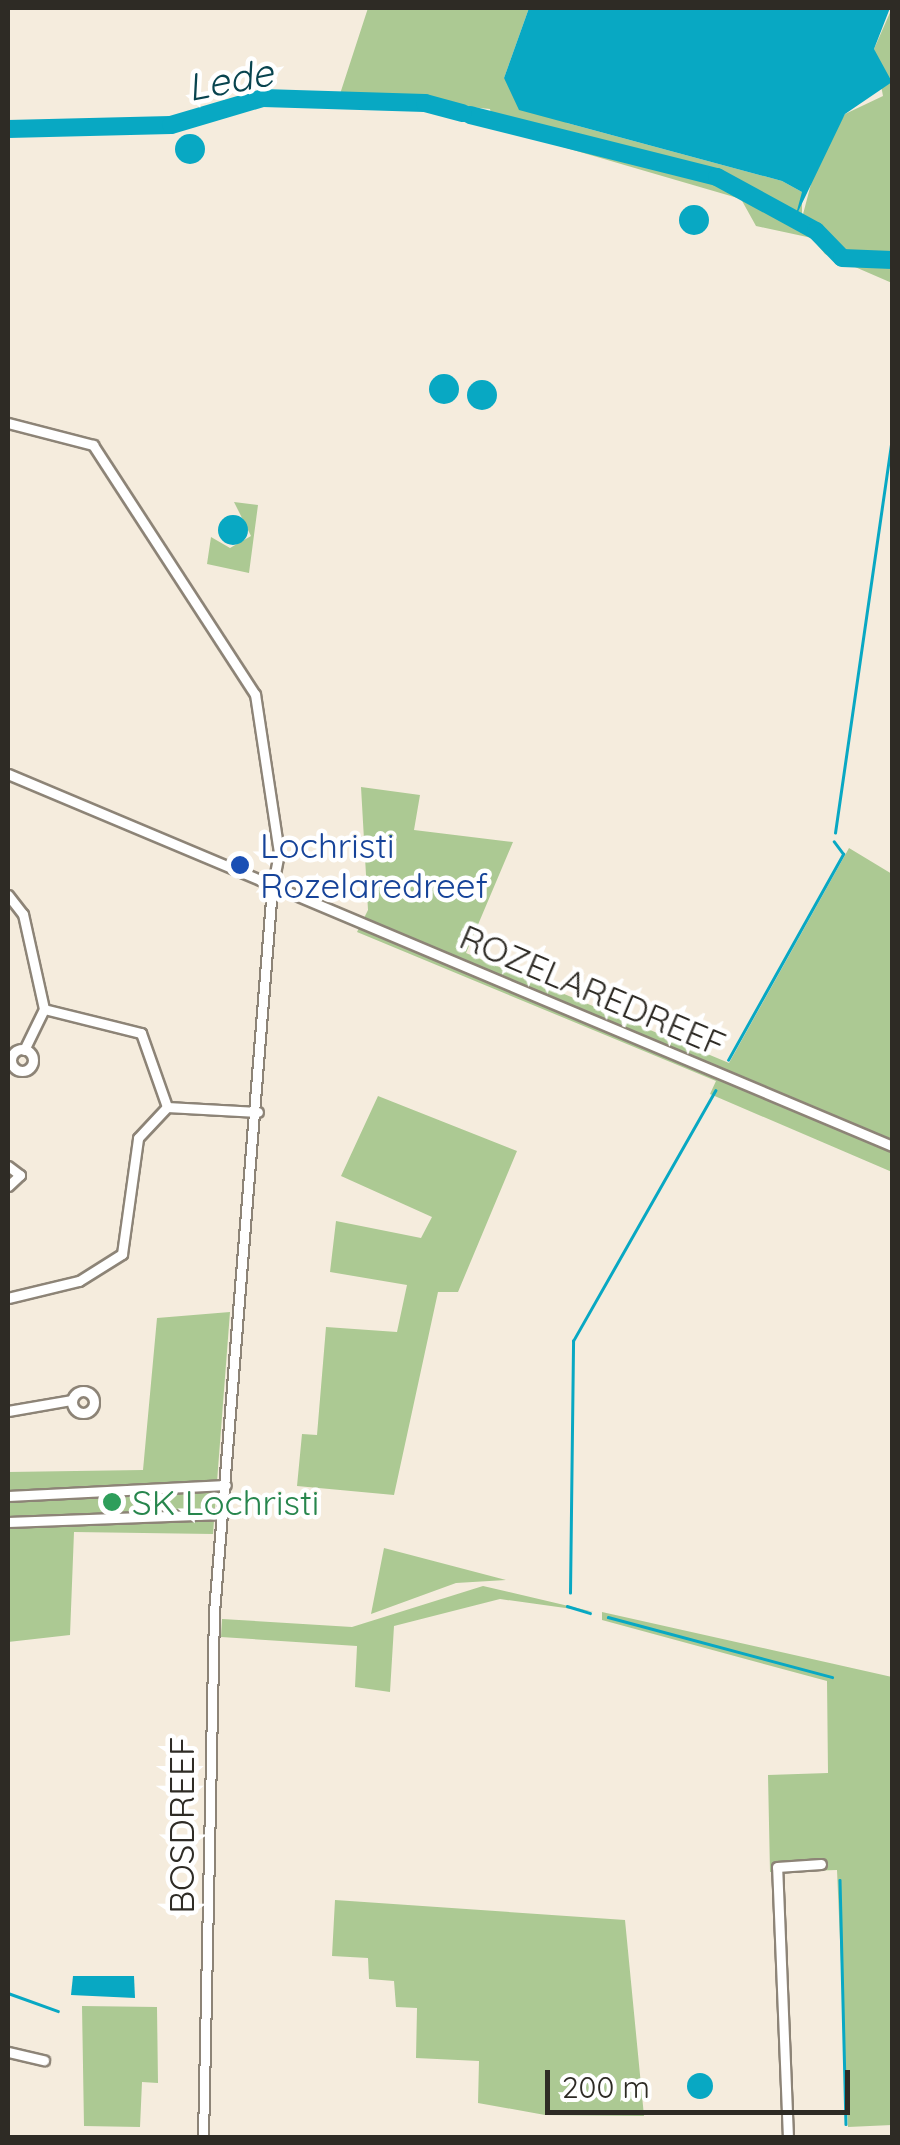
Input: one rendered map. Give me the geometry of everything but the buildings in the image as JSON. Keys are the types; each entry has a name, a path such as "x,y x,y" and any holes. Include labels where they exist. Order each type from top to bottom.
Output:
{"street":[{"name":"BOSDREEF","path":"8,424 93,445 254,694 279,852 272,888 258,1112 223,1514 207,1782 203,2138"},
{"name":"ROZELAREDREEF","path":"8,774 892,1146"},
{"path":"8,895 23,914 44,1008 24,1050"},
{"path":"44,1008 141,1033 167,1107"},
{"path":"167,1107 258,1112"},
{"path":"8,1298 80,1280 122,1254 138,1138 167,1107"},
{"path":"8,1166 20,1177 8,1186"},
{"path":"8,1411 72,1400"},
{"path":"8,1496 226,1485"},
{"path":"8,1522 223,1514"},
{"path":"788,2138 777,1867 822,1864"},
{"path":"8,2052 44,2060"}],"green space":[{"path":"368,8 529,8 504,78 567,123 782,181 802,192 802,218 816,165 845,114 883,96 874,49 892,8 892,283 825,254 812,238 756,226 741,199 494,127 490,109 340,94"},
{"path":"234,502 258,505 249,573 207,564 211,537 230,548 251,536"},
{"path":"361,787 420,795 414,830 513,842 466,953 729,1063 849,848 892,874 892,1172 710,1094 716,1081 357,932 368,910"},
{"path":"378,1096 517,1151 458,1292 438,1292 394,1495 297,1486 302,1434 317,1435 326,1327 397,1332 407,1285 330,1272 336,1221 421,1238 432,1217 341,1176"},
{"path":"230,1312 213,1534 74,1532 70,1635 8,1642 8,1472 143,1470 157,1318"},
{"path":"384,1548 506,1580 456,1583 371,1614"},
{"path":"483,1586 594,1612 500,1599 394,1626 390,1692 355,1687 357,1646 221,1637 222,1619 352,1627"},
{"path":"602,1612 892,1677 892,2125 848,2127 837,1870 770,1872 768,1775 828,1773 827,1681 602,1620"},
{"path":"335,1900 625,1920 644,2116 545,2115 478,2103 479,2061 416,2058 417,2008 396,2007 394,1981 369,1979 368,1958 332,1956"},
{"path":"82,2006 157,2007 158,2083 142,2082 140,2127 84,2126"}],"water":[{"path":"529,8 890,8 874,49 892,82 845,114 795,218 802,192 782,181 519,110 504,78"},
{"path":"190,134 201,138 205,149 201,160 190,164 179,160 175,149 179,138"},
{"path":"694,205 705,209 709,220 705,231 694,235 683,231 679,220 683,209"},
{"path":"444,374 455,378 459,389 455,400 444,404 433,400 429,389 433,378"},
{"path":"482,380 493,384 497,395 493,406 482,410 471,406 467,395 471,384"},
{"path":"233,515 244,519 248,530 244,541 233,545 222,541 218,530 222,519"},
{"path":"73,1976 134,1976 135,1998 71,1995"},
{"path":"700,2073 709,2077 713,2086 709,2095 700,2099 691,2095 687,2086 691,2077"}],"waterway":[{"name":"Lede","path":"8,129 171,125 263,98 425,103 463,113"},
{"name":"Lede","path":"470,115 717,177 816,231 842,258 892,260"},
{"path":"835,833 892,438"},
{"path":"728,1060 843,854 834,842"},
{"path":"570,1593 573,1341 715,1091"},
{"path":"567,1606 590,1613"},
{"path":"608,1617 832,1677"},
{"path":"840,1880 846,2124"},
{"path":"8,1993 58,2011"}],"place":[{"name":"Lochristi Rozelaredreef","path":"240,865"},
{"name":"SK Lochristi","path":"112,1502"}]}
